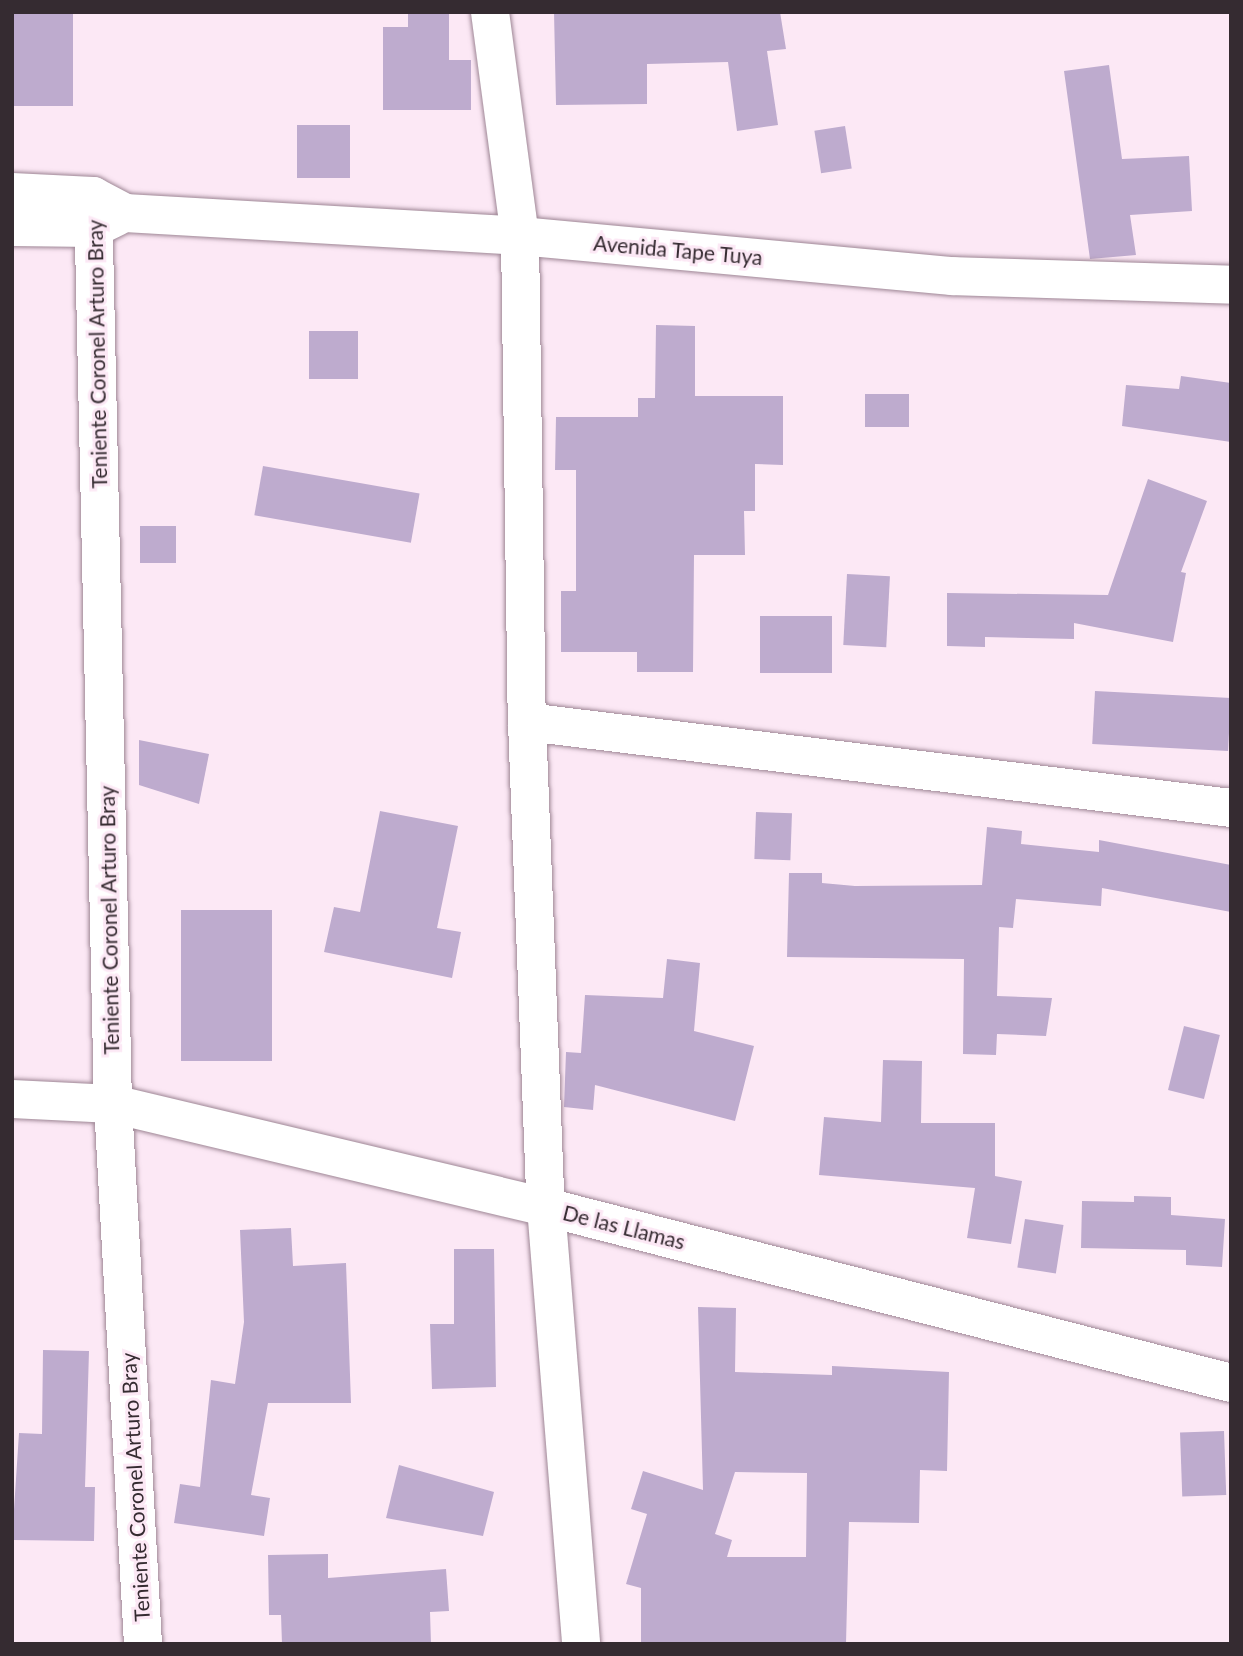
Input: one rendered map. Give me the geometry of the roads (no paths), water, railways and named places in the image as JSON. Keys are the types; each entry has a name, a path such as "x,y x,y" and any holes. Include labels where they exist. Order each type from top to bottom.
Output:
{"street":[{"path":"489,12 520,236 527,722 546,1207 581,1644"},
{"name":"Avenida Tape Tuya","path":"12,192 104,213 520,236 952,276 1231,285"},
{"name":"Avenida Tape Tuya","path":"12,227 104,213"},
{"name":"Teniente Coronel Arturo Bray","path":"104,213 113,1104 143,1644"},
{"path":"527,722 1231,808"},
{"name":"De las Llamas","path":"12,1099 113,1104 546,1207 1231,1383"}]}
